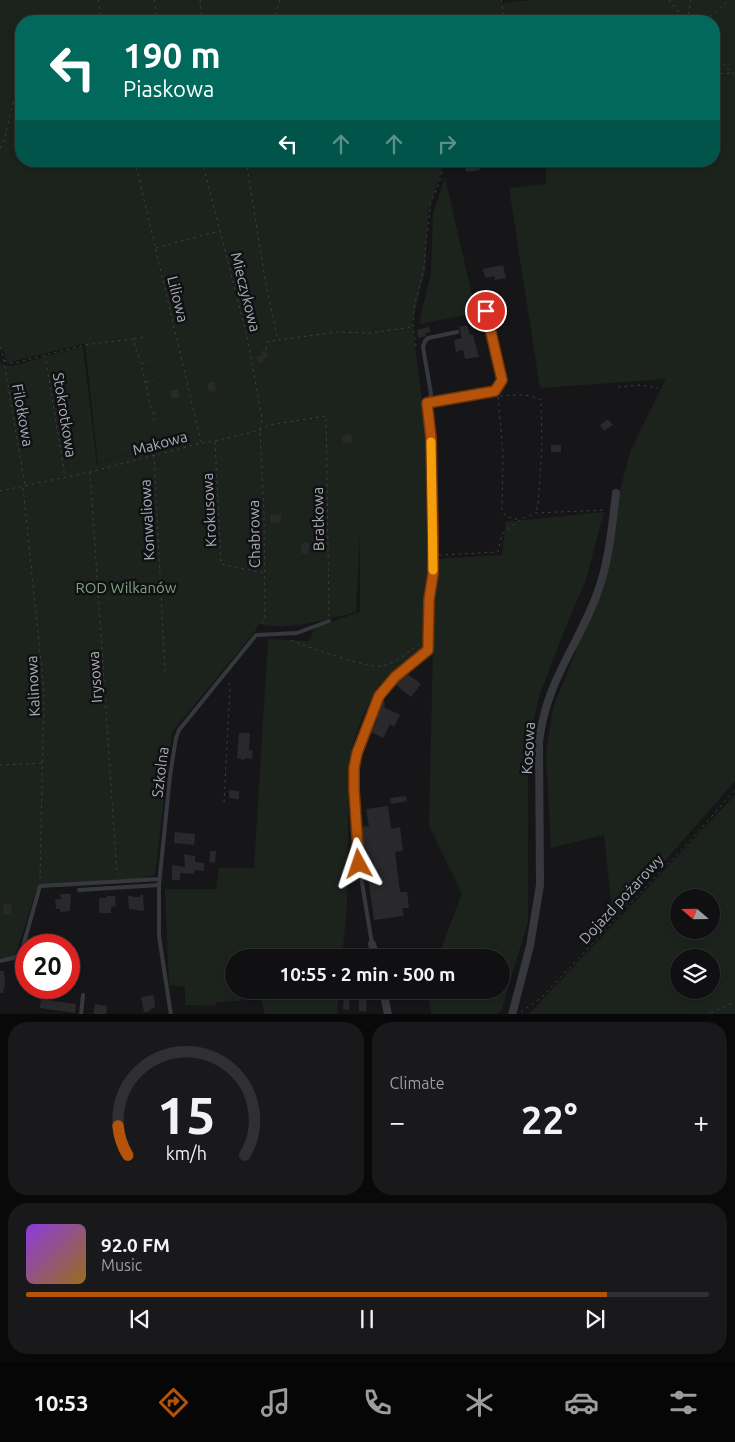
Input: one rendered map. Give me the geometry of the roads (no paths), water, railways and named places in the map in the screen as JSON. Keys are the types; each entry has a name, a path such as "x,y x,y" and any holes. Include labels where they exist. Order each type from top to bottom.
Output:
{"street":[{"name":"Kosowa","path":"512,1014 530,946 540,885 539,742 541,724 556,678 588,614 603,576 616,493"},
{"path":"372,944 373,949"},
{"path":"385,999 388,1014"}],"lane":[{"path":"427,403 495,391 499,386 502,380 486,311"},
{"path":"372,944 359,864 355,818 354,768 357,753 379,696 395,677 428,650 429,600 433,574 431,438 427,403 431,394 423,347 425,340 428,338 457,332"},
{"name":"Szkolna","path":"171,1014 159,936 159,885 170,776 179,730 256,634 297,632 329,622"},
{"path":"0,961 17,957 22,950 40,886 160,879"},
{"path":"79,890 159,885"},
{"path":"81,1014 83,995"}],"park label":[{"name":"ROD Wilkanów","path":"126,587"}]}
